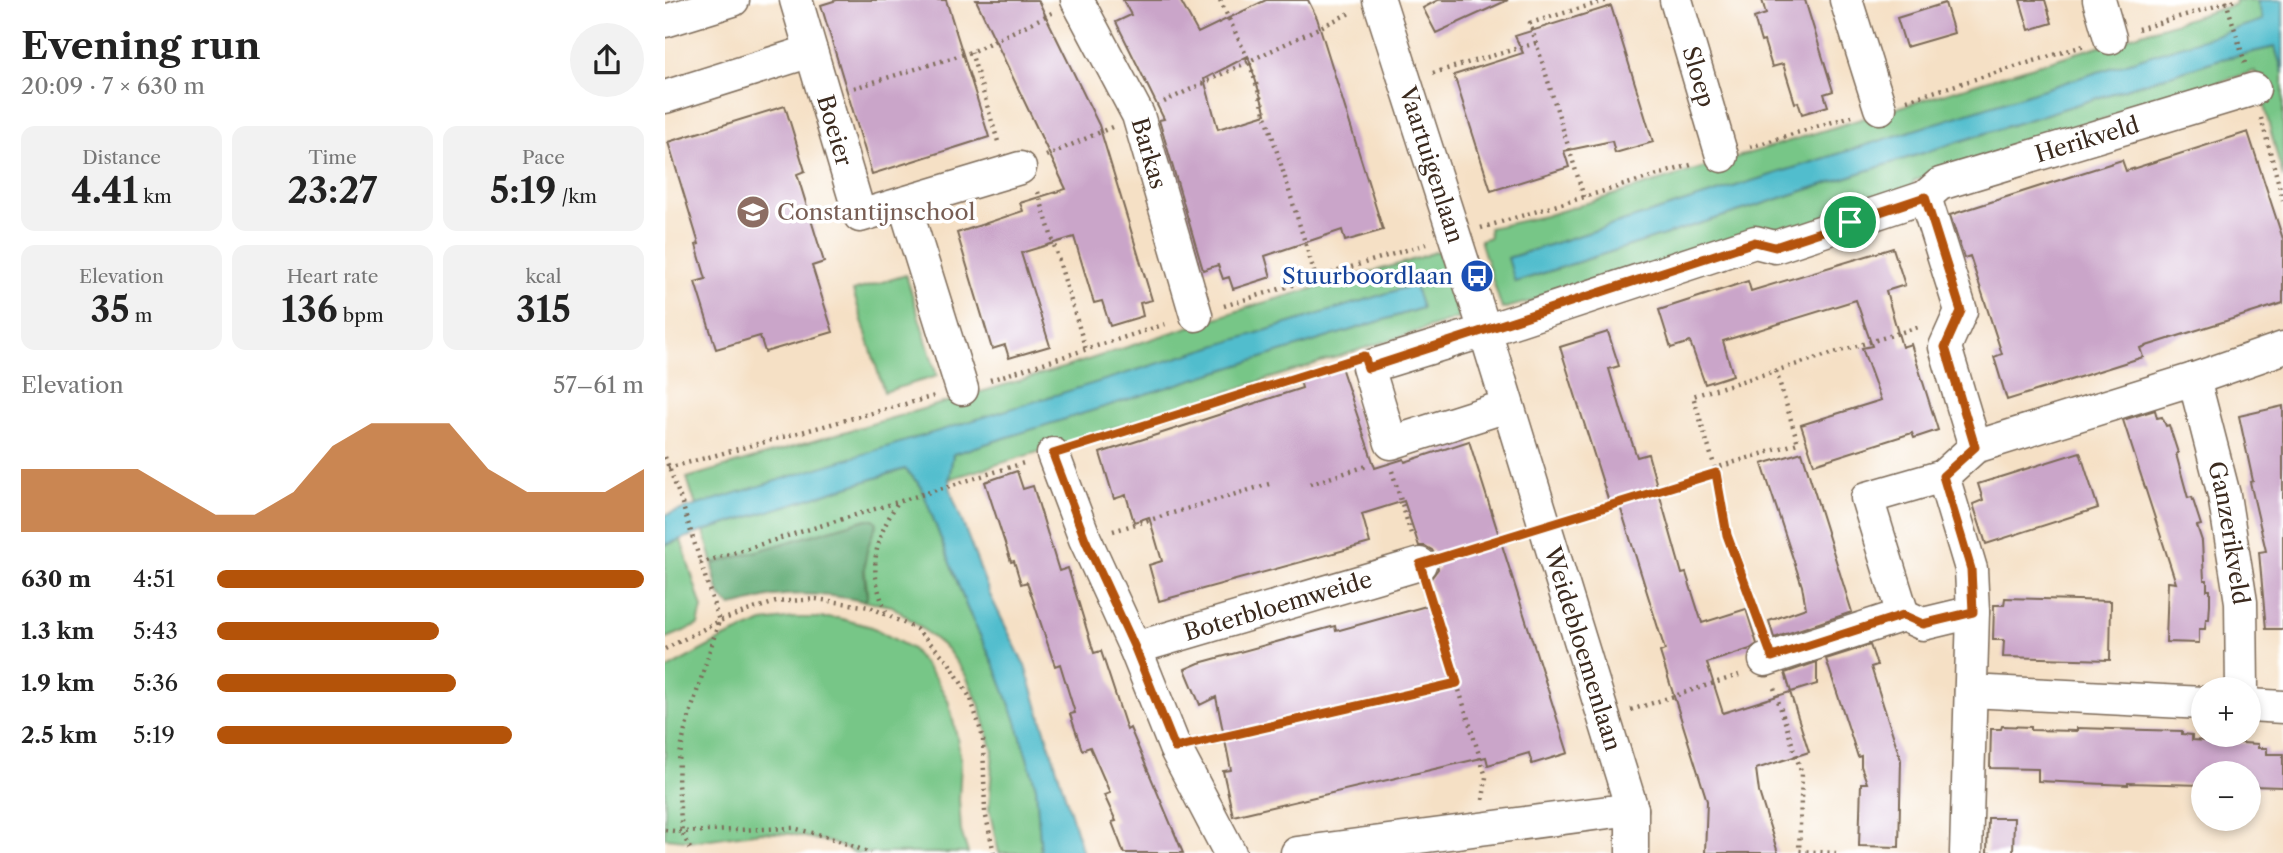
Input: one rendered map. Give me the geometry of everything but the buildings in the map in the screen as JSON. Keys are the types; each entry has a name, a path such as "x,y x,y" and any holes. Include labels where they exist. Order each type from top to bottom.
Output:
{"street":[{"path":"665,20 733,0"},
{"name":"Boeier","path":"796,0 860,216 1019,168"},
{"name":"Barkas","path":"1077,0 1138,115 1196,314"},
{"name":"Sloep","path":"1676,0 1722,156"},
{"path":"1846,0 1879,108"},
{"path":"2099,0 2110,38"},
{"name":"Vaartuigenlaan","path":"1367,6 1405,82 1485,331"},
{"path":"665,97 811,51"},
{"name":"Herikveld","path":"1485,331 1755,242 1775,247 1925,197 1940,184 2250,79"},
{"path":"1925,197 1961,311 1945,347 1975,447"},
{"path":"904,203 962,389"},
{"path":"1485,331 1368,368 1390,451 1507,406"},
{"name":"Weidebloemenlaan","path":"1485,331 1632,809 1632,853"},
{"path":"1903,615 1867,498 1943,476 1975,447 2194,379 2283,348"},
{"name":"Ganzerikveld","path":"2194,379 2224,495 2237,575 2241,602 2242,677"},
{"path":"1053,454 1085,539 1135,648 1175,748 1230,853"},
{"path":"1943,476 1971,569 1973,612 1966,853"},
{"name":"Boterbloemweide","path":"1135,648 1420,564"},
{"path":"1768,661 1903,615 1923,624 1973,612"},
{"path":"1971,691 2191,702"},
{"path":"2261,706 2283,707"},
{"path":"1297,853 1632,809"}],"path":[{"path":"824,96 971,52 1077,0"},
{"path":"1220,0 1249,61 1316,278"},
{"path":"1584,197 1531,23 1608,0"},
{"path":"2226,0 2283,200"},
{"path":"1019,168 1138,115 1367,6"},
{"path":"1405,82 1537,43"},
{"path":"971,52 1019,168 1086,349"},
{"path":"1836,853 1798,852 1801,774 1727,535 1716,471 1693,396 1929,324 1951,334"},
{"path":"699,563 1364,356 1368,368"},
{"path":"1420,564 1545,527 1798,443 1776,371"},
{"path":"1310,484 1390,451 1420,564 1486,777 1480,829"},
{"path":"665,457 719,621 685,730 680,760 678,784 682,832 692,853"},
{"path":"1085,539 1269,484"},
{"path":"886,613 877,592 873,566 880,538 898,502"},
{"path":"665,649 719,621 776,602 816,599 870,607 916,629 948,661 971,699 983,738 985,812 994,853"},
{"path":"1604,719 1768,661"},
{"path":"1175,748 1457,683"},
{"path":"665,830 682,832 793,828 825,836 871,853"}],"green space":[{"path":"2235,0 2257,0 2264,20 1508,258 1516,282 2217,60 2275,47 2283,73 2283,178 2255,71 1955,166 1914,181 1910,190 1777,235 1502,309 1480,240 1490,237 1489,228 1545,216 2236,4"},
{"path":"1438,251 1459,318 949,479 953,454 1422,308 1414,285 696,506 687,478 1066,367 1259,304"},
{"path":"906,275 937,376 884,392 853,291"},
{"path":"905,469 921,486 967,608 996,669 1016,721 1036,787 1041,853 999,853 989,809 993,751 979,704 965,674 947,649 892,606 863,601 867,598 865,558 874,520 867,519 713,564 704,531"},
{"path":"874,519 877,523 865,558 867,598 863,601 796,594 731,606 719,593 713,564"},
{"path":"681,540 702,608 698,625 665,639 665,545"},
{"path":"794,618 838,618 872,627 912,649 935,678 948,700 957,737 961,762 961,831 968,853 856,853 832,843 791,834 761,832 696,841 665,838 665,670 724,638 763,622"}],"water":[{"path":"2257,0 2283,0 2283,73 2275,47 2217,60 1515,282 1508,258 2263,20"},
{"path":"1414,285 1422,308 953,454 949,479 951,492 990,595 1025,666 1083,853 1041,853 1036,787 1016,721 996,669 967,608 921,486 905,469 665,545 665,515"}],"place":[{"name":"Constantijnschool","path":"753,212"},
{"name":"Stuurboordlaan","path":"1477,276"}],"route":[{"path":"1925,197 1961,311 1945,347 1975,447 1943,476 1971,569 1973,612 1923,624 1903,615 1772,657 1727,535 1716,473 1420,564 1457,683 1175,748 1135,648 1085,539 1053,454 1364,356 1368,368 1755,242 1775,247 1850,222 1925,197"}]}
